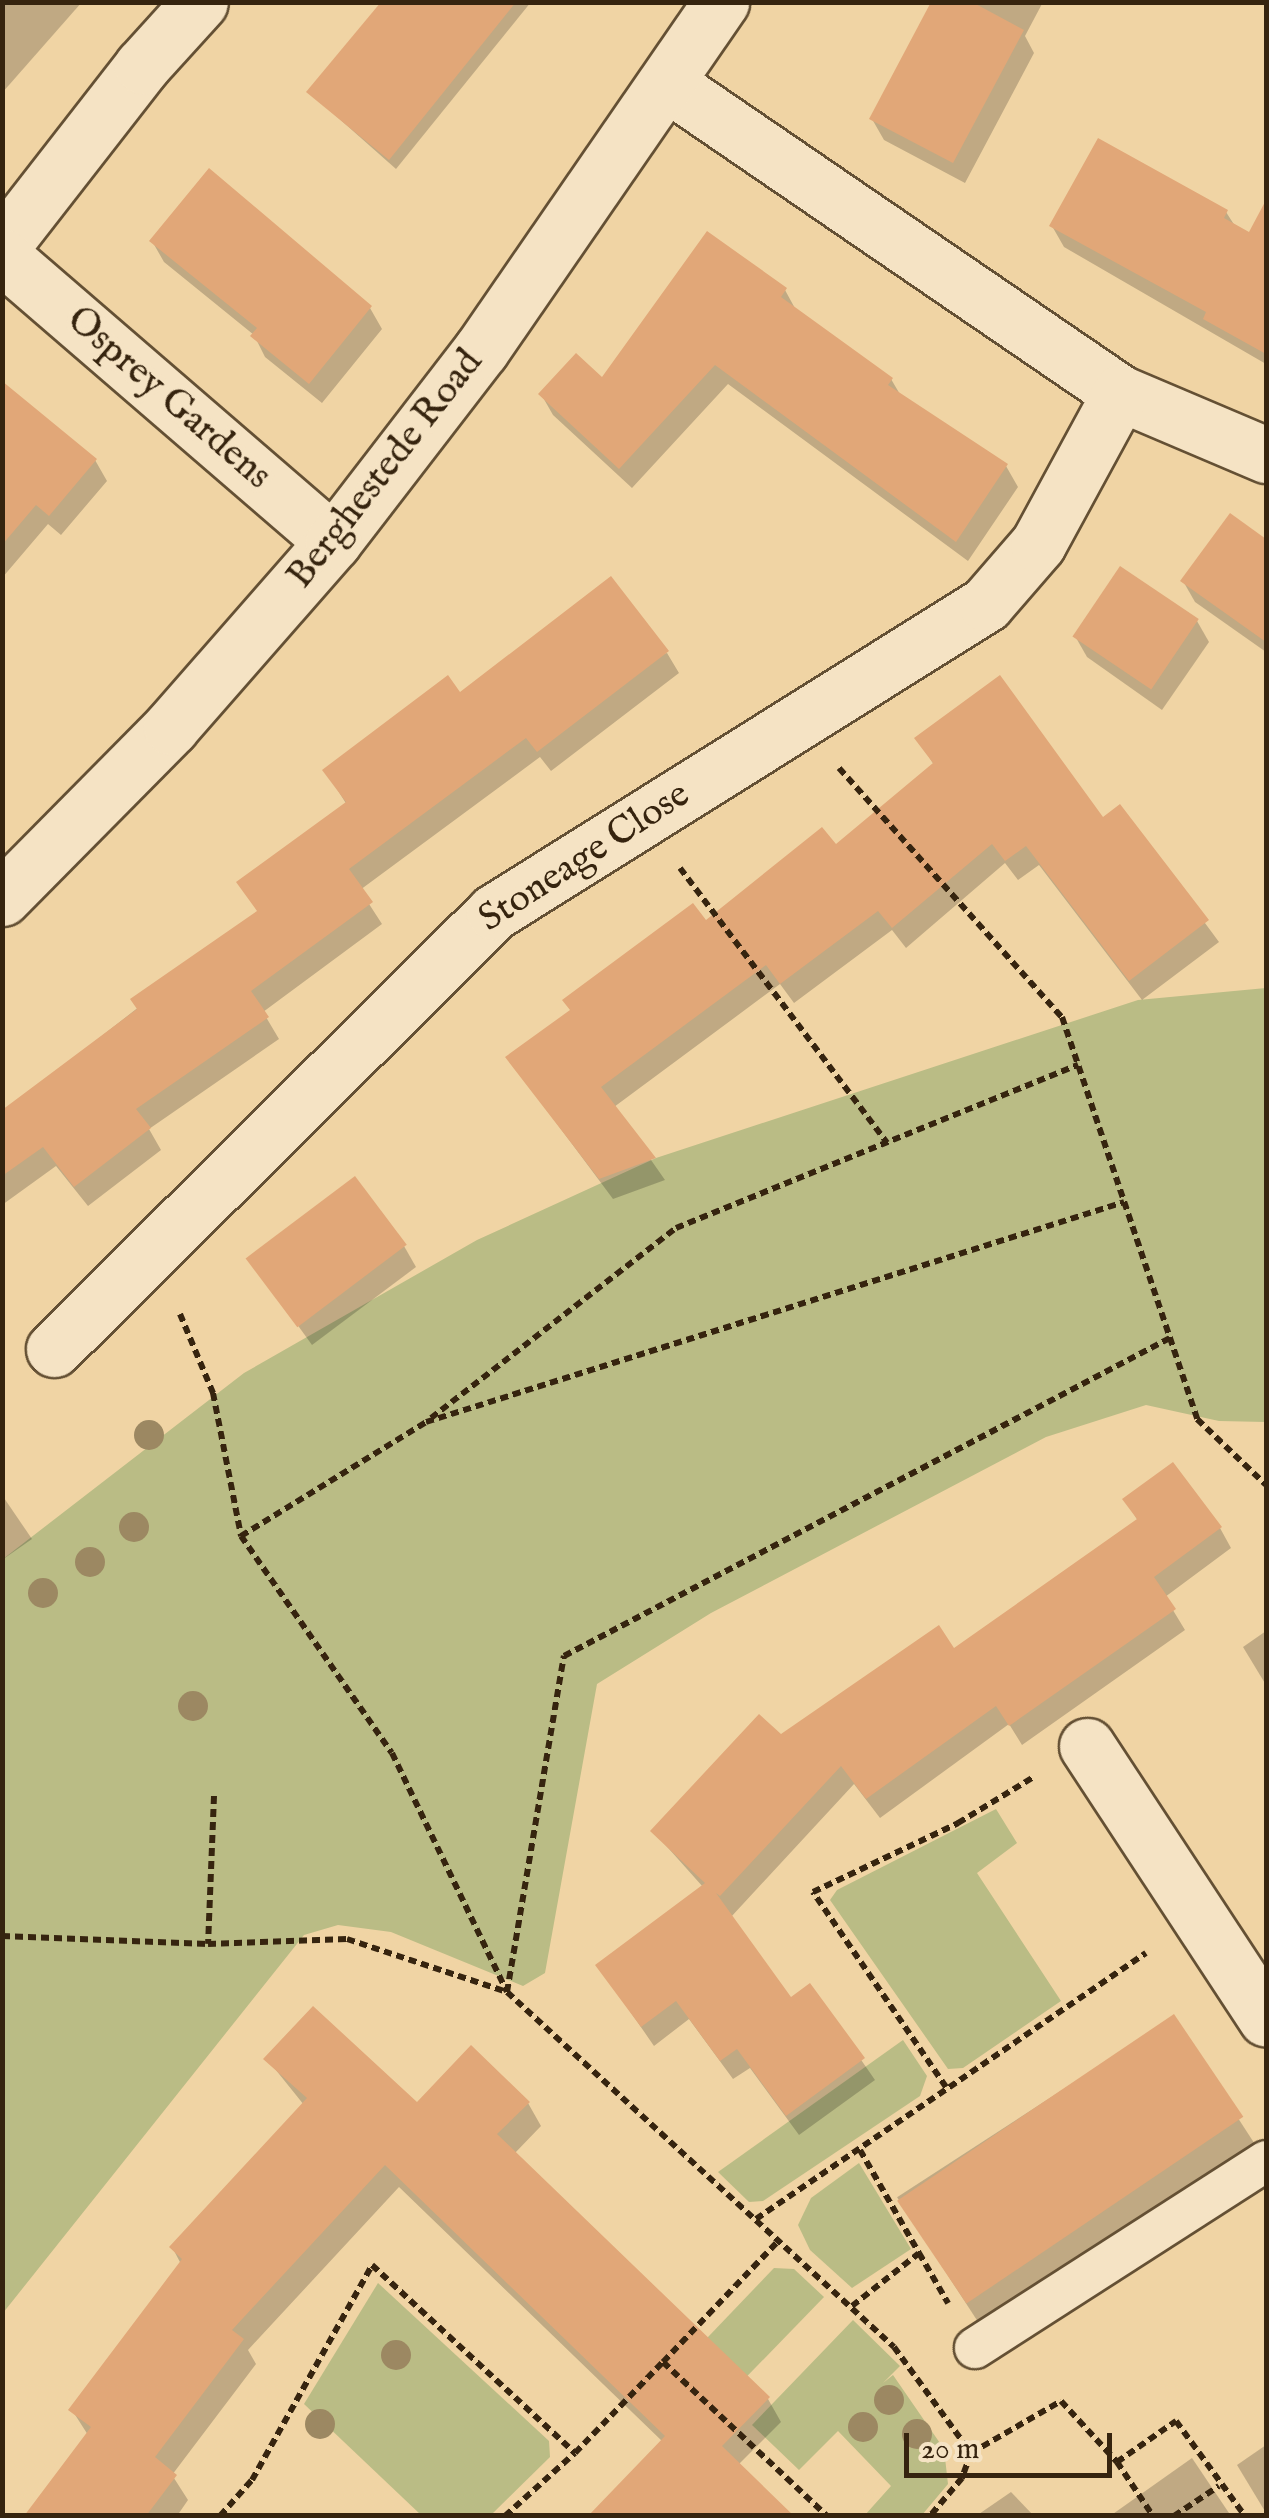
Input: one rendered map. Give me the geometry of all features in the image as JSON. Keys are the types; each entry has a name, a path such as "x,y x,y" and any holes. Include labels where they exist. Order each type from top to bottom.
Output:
{"street":[{"path":"2,246 142,66 200,2"},
{"name":"Berghestede Road","path":"2,898 171,727 334,542 481,350 668,84 720,2"},
{"path":"668,84 1120,393 1266,455"},
{"name":"Osprey Gardens","path":"2,256 334,542"},
{"name":"Stoneage Close","path":"54,1350 156,1255 445,954 494,912 986,604 1038,544 1120,393"},
{"path":"1087,1746 1197,1919 1266,2018"}],"lane":[{"path":"975,2348 1266,2162"}],"path":[{"path":"798,722 1062,1017 1197,1420 1266,1485"},
{"path":"643,818 886,1142"},
{"path":"241,1536 426,1422 676,1228 1078,1065"},
{"path":"426,1422 1124,1202"},
{"path":"156,1255 214,1393 241,1536 392,1754 507,1992 894,2346 970,2452"},
{"path":"507,1992 564,1656 1170,1338"},
{"path":"946,2087 813,1892 958,1823 1087,1746"},
{"path":"208,1944 214,1796"},
{"path":"756,2220 1197,1919"},
{"path":"2,1936 208,1944 348,1939 507,1992"},
{"path":"860,2150 975,2348"},
{"path":"505,2516 575,2453 780,2239"},
{"path":"852,2306 919,2252"},
{"path":"220,2516 252,2480 372,2265 575,2453"},
{"path":"664,2362 827,2516"},
{"path":"930,2516 962,2478 970,2452 1061,2402 1118,2462 1152,2516"},
{"path":"1118,2462 1176,2421 1220,2486 1246,2516"},
{"path":"1174,2516 1220,2486"}],"green space":[{"path":"1266,988 1266,1422 1219,1421 1146,1405 1046,1437 711,1613 597,1684 545,1973 523,1986 391,1932 338,1925 304,1935 3,2313 3,1559 244,1373 477,1240 656,1158 1138,1000"},
{"path":"996,1809 1017,1843 977,1873 1061,2001 963,2068 948,2069 830,1900 837,1890"},
{"path":"903,2040 927,2076 920,2096 763,2201 749,2202 718,2172"},
{"path":"859,2163 911,2249 852,2288 810,2250 798,2225 811,2198"},
{"path":"774,2268 794,2269 824,2297 726,2398 687,2359"},
{"path":"378,2283 549,2441 550,2457 491,2515 421,2515 304,2404"},
{"path":"853,2320 900,2366 883,2383 893,2375 944,2449 948,2484 922,2515 865,2515 891,2486 838,2431 799,2470 752,2425"}],"building":[{"path":"381,2 516,2 389,160 306,92"},
{"path":"931,2 972,2 1024,30 953,163 869,119"},
{"path":"1098,138 1228,210 1224,218 1249,232 1266,200 1266,354 1203,319 1206,312 1049,226"},
{"path":"209,168 372,306 309,384 250,336 257,328 149,241"},
{"path":"707,231 787,288 781,297 893,378 888,385 1008,464 956,542 715,365 619,469 538,394 576,353 602,377"},
{"path":"2,381 97,459 49,516 36,505 2,545"},
{"path":"1230,513 1266,539 1266,642 1180,581"},
{"path":"1120,566 1199,619 1151,690 1072,636"},
{"path":"611,576 669,651 537,752 526,738 349,869 373,902 251,991 269,1017 136,1109 151,1128 74,1187 43,1147 2,1176 2,1110 137,1009 130,999 257,911 236,882 346,802 322,770 448,675 460,692"},
{"path":"1000,675 1103,817 1120,804 1209,920 1129,981 1026,846 1005,861 992,844 892,928 878,911 780,984 766,965 601,1087 656,1158 599,1179 505,1057 570,1010 562,1000 693,903 706,920 822,827 836,844 933,763 914,738"},
{"path":"355,1176 407,1245 297,1327 246,1258"},
{"path":"1173,1462 1222,1527 1154,1577 1176,1609 1009,1726 996,1706 866,1799 841,1766 720,1896 716,1893 791,1997 810,1983 865,2058 786,2116 737,2049 720,2061 676,2001 641,2027 595,1965 705,1883 650,1831 759,1714 781,1734 939,1625 954,1648 1137,1519 1122,1499"},
{"path":"313,2006 417,2102 471,2045 530,2102 497,2134 770,2397 722,2446 794,2516 588,2516 665,2436 385,2165 232,2330 244,2339 155,2457 177,2475 146,2516 24,2516 91,2427 68,2410 182,2259 169,2247 307,2098 263,2059"},
{"path":"1174,2014 1243,2117 966,2304 897,2201"}]}
